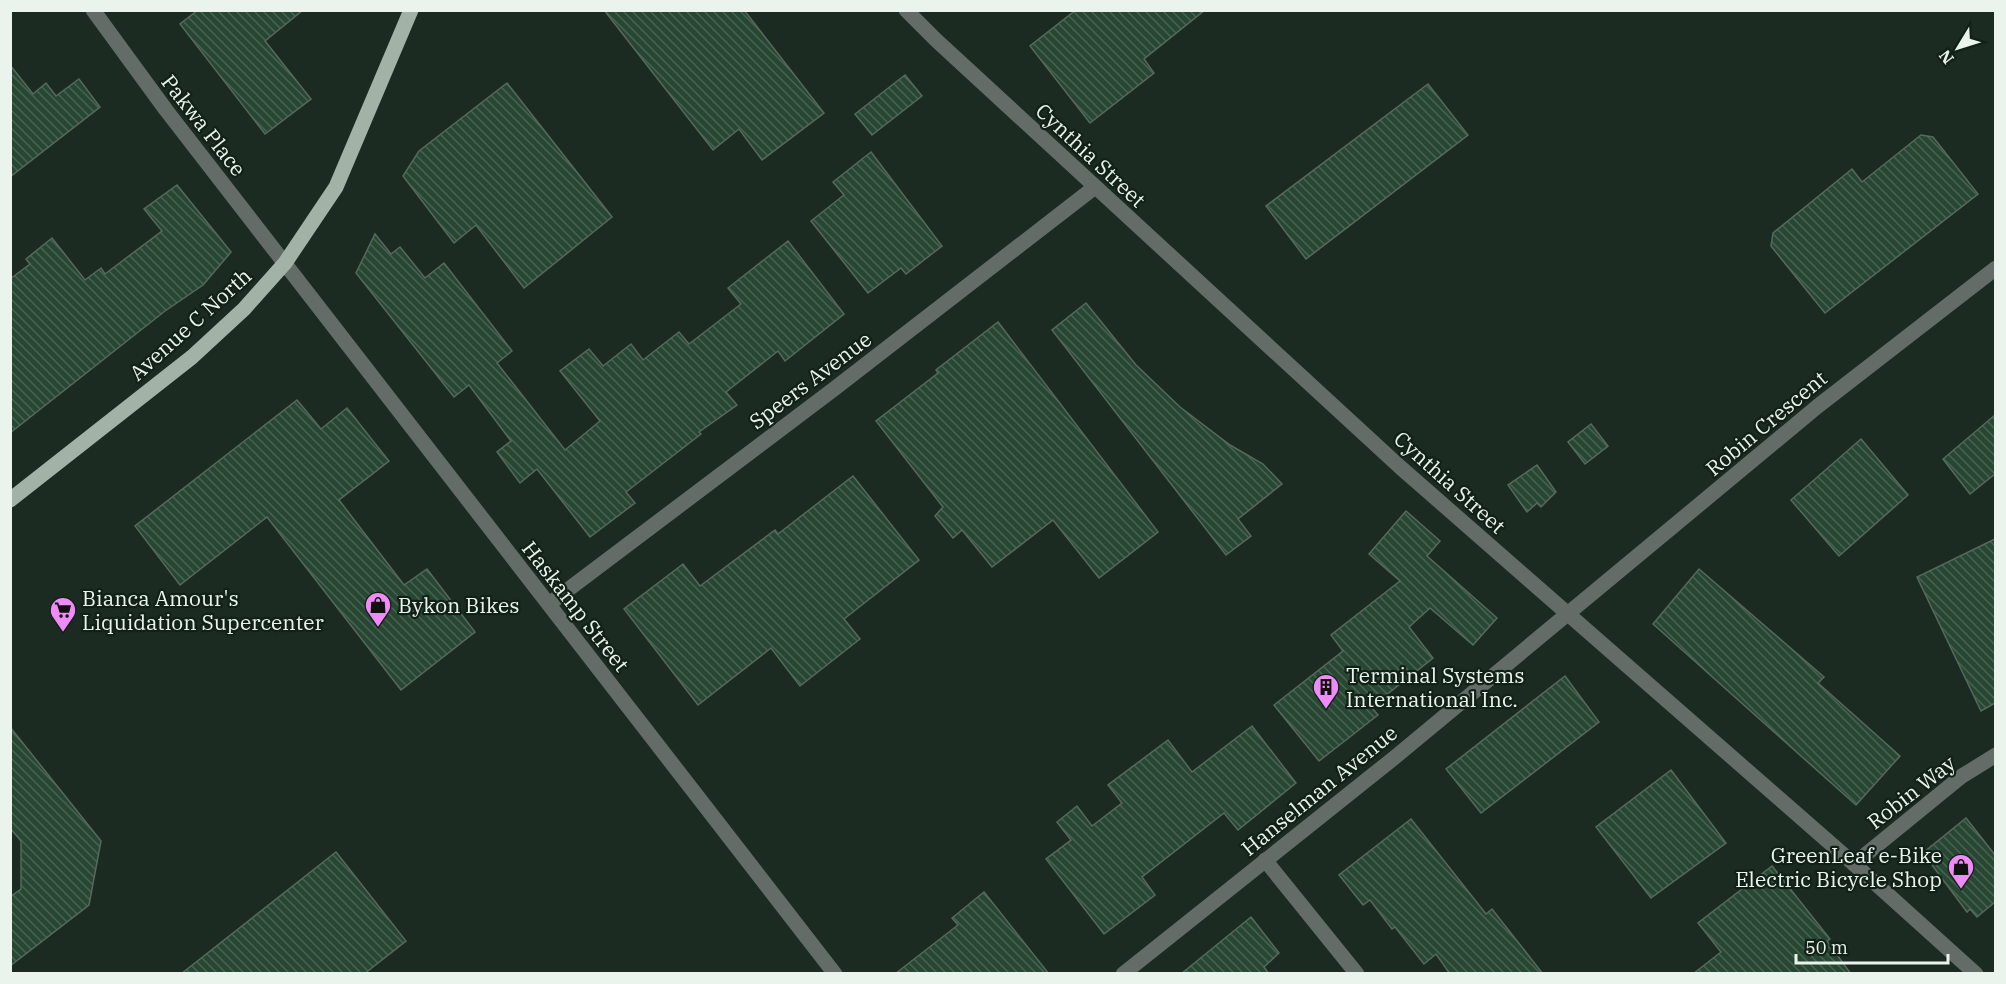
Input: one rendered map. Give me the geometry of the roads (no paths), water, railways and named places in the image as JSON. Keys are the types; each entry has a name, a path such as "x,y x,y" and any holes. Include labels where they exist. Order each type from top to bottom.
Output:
{"main road":[{"name":"Avenue C North","path":"10,500 192,357 244,309 285,263 336,187 411,10"}],"street":[{"name":"Pakwa Place","path":"93,10 166,110 285,263"},
{"name":"Cynthia Street","path":"906,10 1400,467 1854,864 1976,974"},
{"name":"Speers Avenue","path":"549,604 834,389 1095,187"},
{"name":"Haskamp Street","path":"285,263 835,974"},
{"name":"Robin Crescent","path":"1567,614 1818,406 1995,268"},
{"name":"Hanselman Avenue","path":"1123,974 1394,758 1567,614"},
{"name":"Robin Way","path":"1854,864 1962,776 1995,754"},
{"path":"1265,860 1357,974"}],"place":[{"name":"Bykon Bikes","path":"378,628"},
{"name":"Bianca Amour's Liquidation Supercenter","path":"63,633"},
{"name":"Terminal Systems International Inc.","path":"1326,710"},
{"name":"GreenLeaf e-Bike Electric Bicycle Shop","path":"1961,890"}]}
